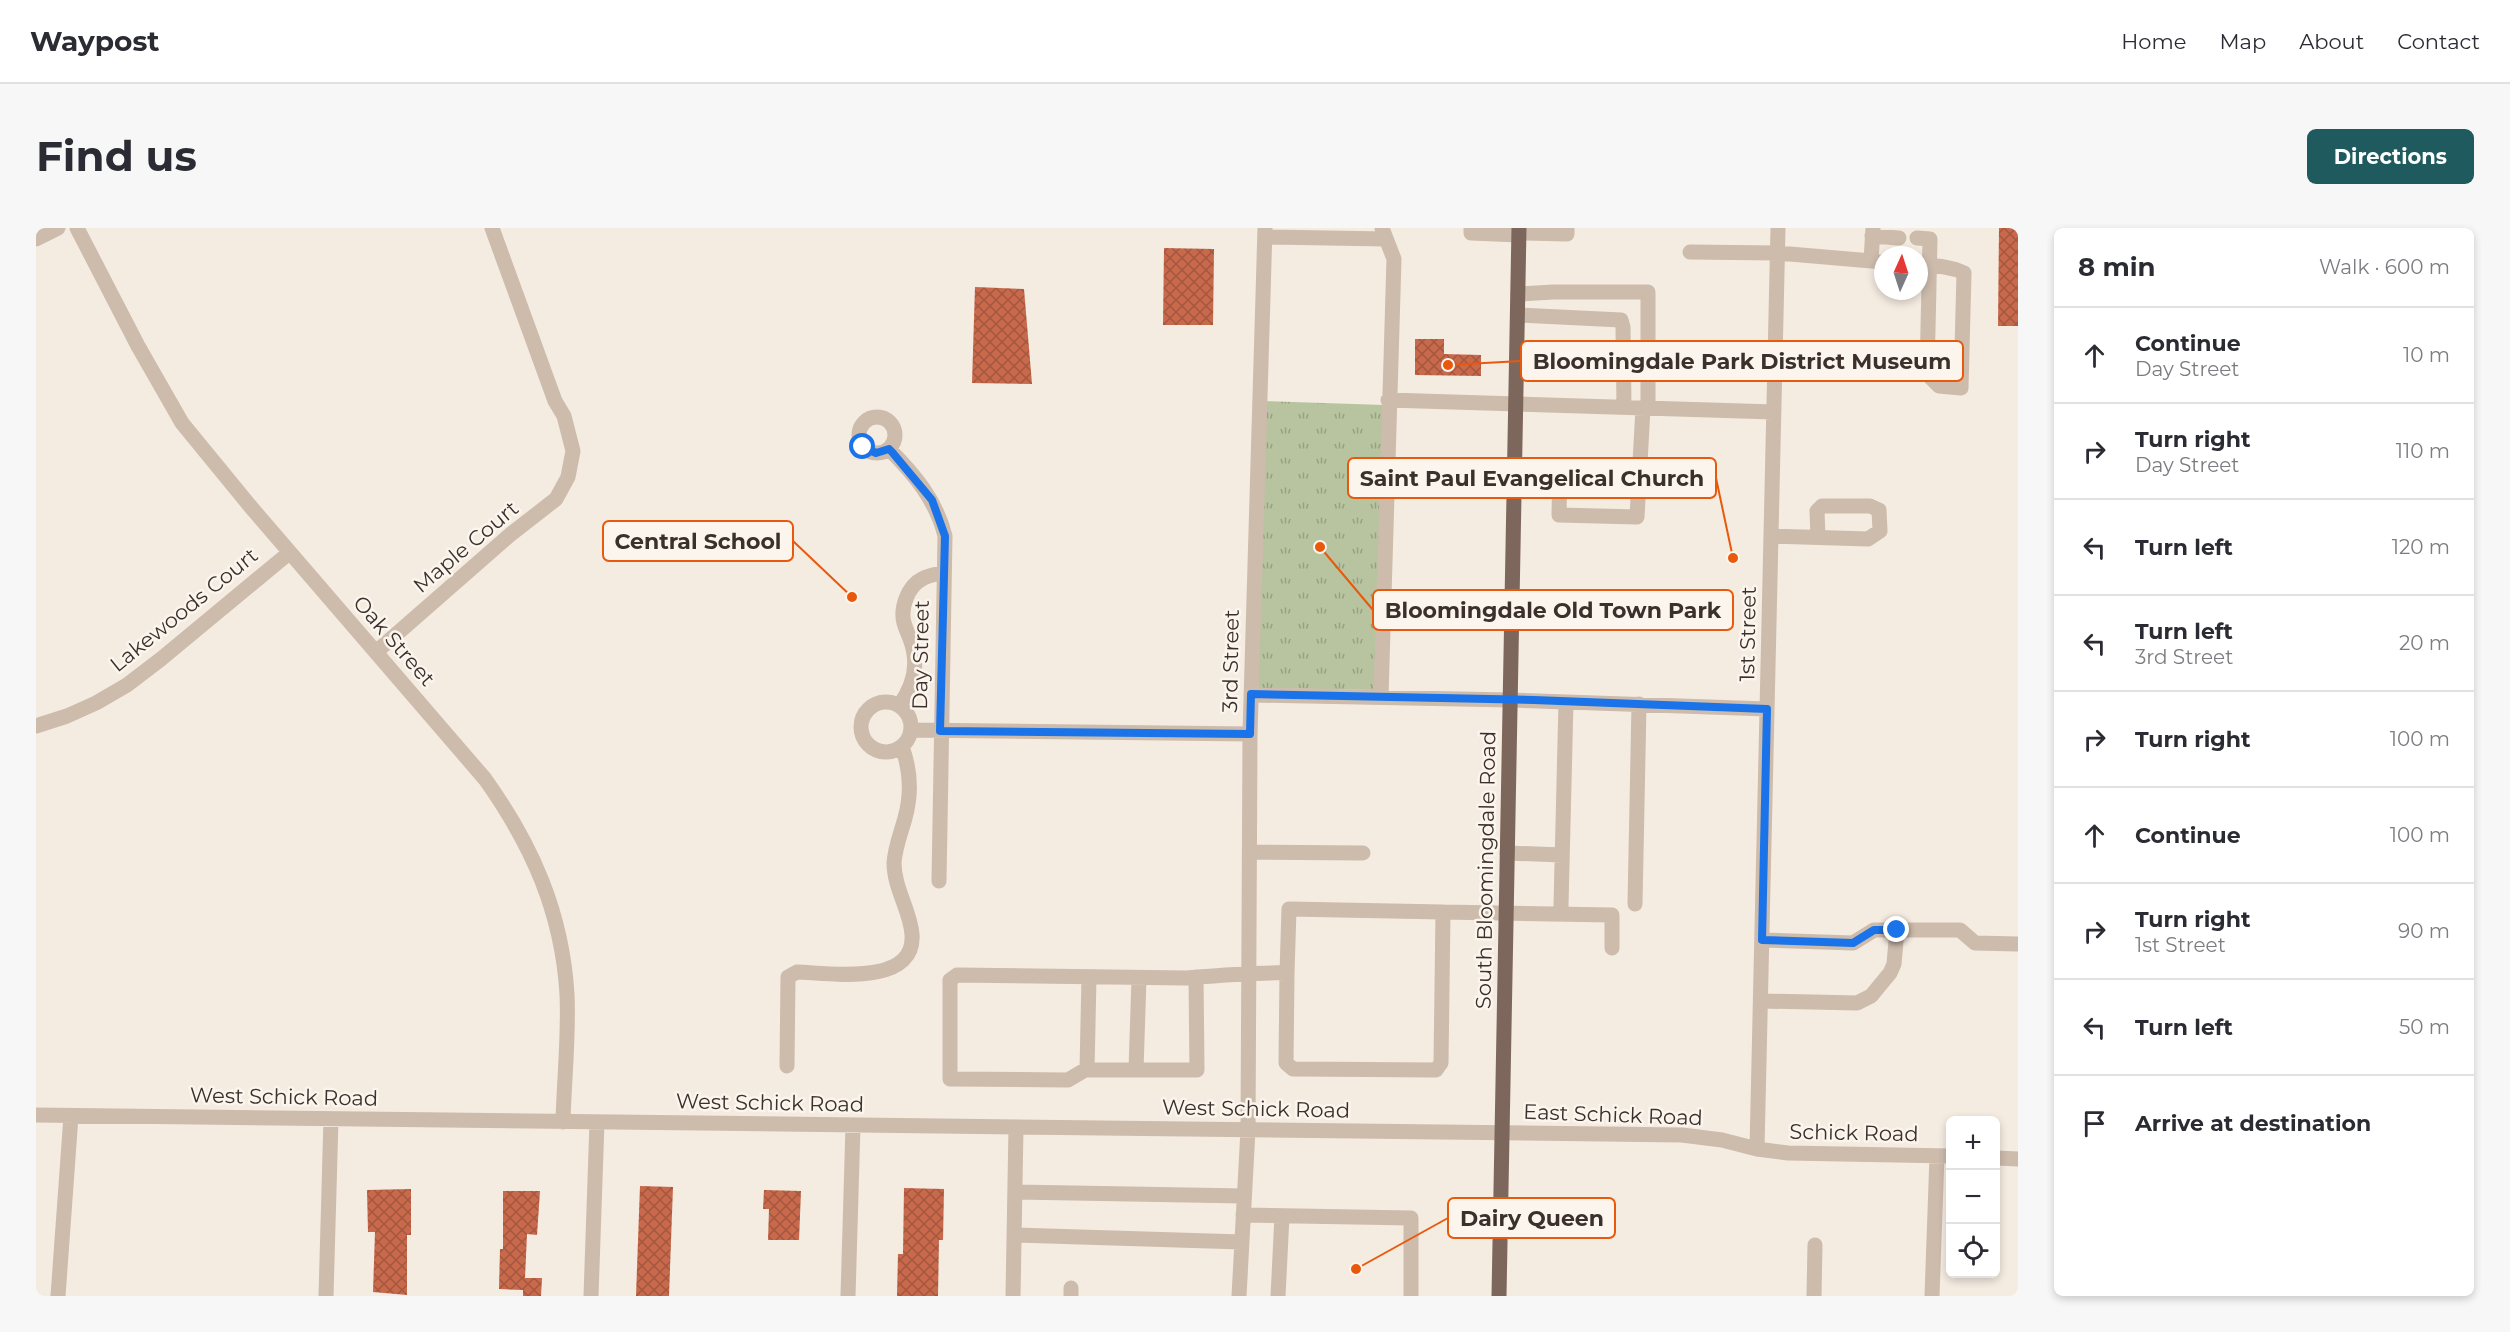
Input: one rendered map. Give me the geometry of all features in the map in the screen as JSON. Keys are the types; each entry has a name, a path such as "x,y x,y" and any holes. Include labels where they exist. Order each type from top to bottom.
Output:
{"main road":[{"name":"South Bloomingdale Road","path":"1499,1296 1519,232"}],"street":[{"path":"36,239 58,228"},
{"name":"Oak Street","path":"77,228 138,346 182,423 289,553 485,779 512,817 537,864 553,910 564,961 567,996 563,1122"},
{"name":"Maple Court","path":"376,652 511,534 556,499 568,477 573,452 564,416 555,401 492,228"},
{"path":"1471,228 1471,233 1567,234 1567,228"},
{"name":"1st Street","path":"1757,1149 1778,228"},
{"path":"1265,232 1384,234 1395,259 1388,400 1381,697"},
{"name":"3rd Street","path":"1239,1296 1248,1130 1250,734 1265,232"},
{"path":"1872,232 1899,238"},
{"path":"1917,238 1930,239 1928,246"},
{"path":"1690,252 1778,253 1874,262"},
{"path":"1923,265 1954,268 1964,273 1961,388 1939,386 1927,374 1923,265"},
{"path":"1518,294 1648,292 1645,408 1637,517 1559,515 1560,467 1640,470"},
{"path":"1518,315 1621,320 1624,407"},
{"path":"1388,400 1774,412"},
{"name":"Day Street","path":"889,449 932,500 940,516 945,536 939,881"},
{"path":"1771,536 1818,537"},
{"name":"Lakewoods Court","path":"36,726 96,703 127,685 289,553"},
{"path":"899,706 909,692 915,654 903,620 905,601 910,589 922,578 944,573"},
{"path":"1251,694 1767,709"},
{"path":"1561,906 1566,702"},
{"path":"891,703 899,706 910,719 911,730 910,736 902,747 891,752 876,750 868,746 861,732 863,716 875,705 891,703"},
{"path":"1635,904 1639,704"},
{"path":"911,730 1250,734"},
{"path":"787,1066 789,977 797,972 877,974 896,966 909,951 912,935 894,864 898,836 910,793 909,767 902,747"},
{"path":"1250,852 1363,853"},
{"path":"1507,854 1562,855"},
{"path":"1443,912 1441,1063 1436,1070 1293,1069 1286,1063 1289,909 1612,915 1612,948"},
{"path":"1762,940 1853,943 1874,930 1960,930 1976,943 2018,944"},
{"path":"1761,1001 1857,1003 1871,996 1894,964 1897,930"},
{"path":"1196,977 1197,1070 1087,1070 1068,1080 951,1079 950,980 957,975 1139,978 1196,977 1249,972 1287,973"},
{"path":"1087,1070 1089,977"},
{"path":"1136,1070 1139,978"},
{"name":"West Schick Road","path":"36,1115 1503,1133"},
{"path":"58,1296 70,1116"},
{"path":"326,1296 331,1119"},
{"path":"591,1296 597,1122"},
{"path":"848,1296 854,1126"},
{"path":"1013,1296 1016,1128"},
{"name":"East Schick Road","path":"1503,1133 1682,1135 1722,1140 1757,1149"},
{"name":"Schick Road","path":"1757,1149 1820,1155 1944,1156"},
{"path":"1932,1296 1944,1156"},
{"path":"2000,1158 2018,1159"},
{"path":"1015,1192 1244,1196"},
{"path":"1243,1215 1411,1218 1411,1296"},
{"path":"1278,1296 1282,1216"},
{"path":"1014,1236 1242,1242"},
{"path":"1814,1296 1815,1245"}],"green space":[{"path":"1262,401 1384,405 1377,690 1257,688"}],"building":[{"path":"1999,228 2018,228 2018,326 1998,326"},
{"path":"1164,248 1214,249 1213,325 1163,325"},
{"path":"975,287 1024,289 1032,384 972,383"},
{"path":"1415,339 1444,339 1444,354 1481,355 1481,376 1415,375"},
{"path":"640,1186 673,1187 669,1296 636,1296"},
{"path":"904,1188 944,1189 943,1240 939,1240 938,1296 897,1296 898,1254 903,1254"},
{"path":"411,1189 411,1235 407,1235 407,1295 373,1292 375,1232 368,1232 367,1190"},
{"path":"764,1190 801,1191 799,1240 768,1240 769,1209 763,1209"},
{"path":"503,1191 540,1191 537,1235 527,1234 525,1278 542,1278 541,1296 523,1296 523,1290 499,1289 500,1249 503,1249"}],"place":[{"name":"Bloomingdale Park District Museum","path":"1448,365"},
{"name":"Bloomingdale Old Town Park","path":"1320,547"},
{"name":"Saint Paul Evangelical Church","path":"1733,558"},
{"name":"Central School","path":"852,597"},
{"name":"Dairy Queen","path":"1356,1269"}],"route":[{"path":"863,447 869,452 876,453 883,453 889,449 932,500 940,516 945,536 940,731 1250,734 1251,694 1534,700 1767,709 1762,940 1853,943 1874,930 1897,930"}]}
